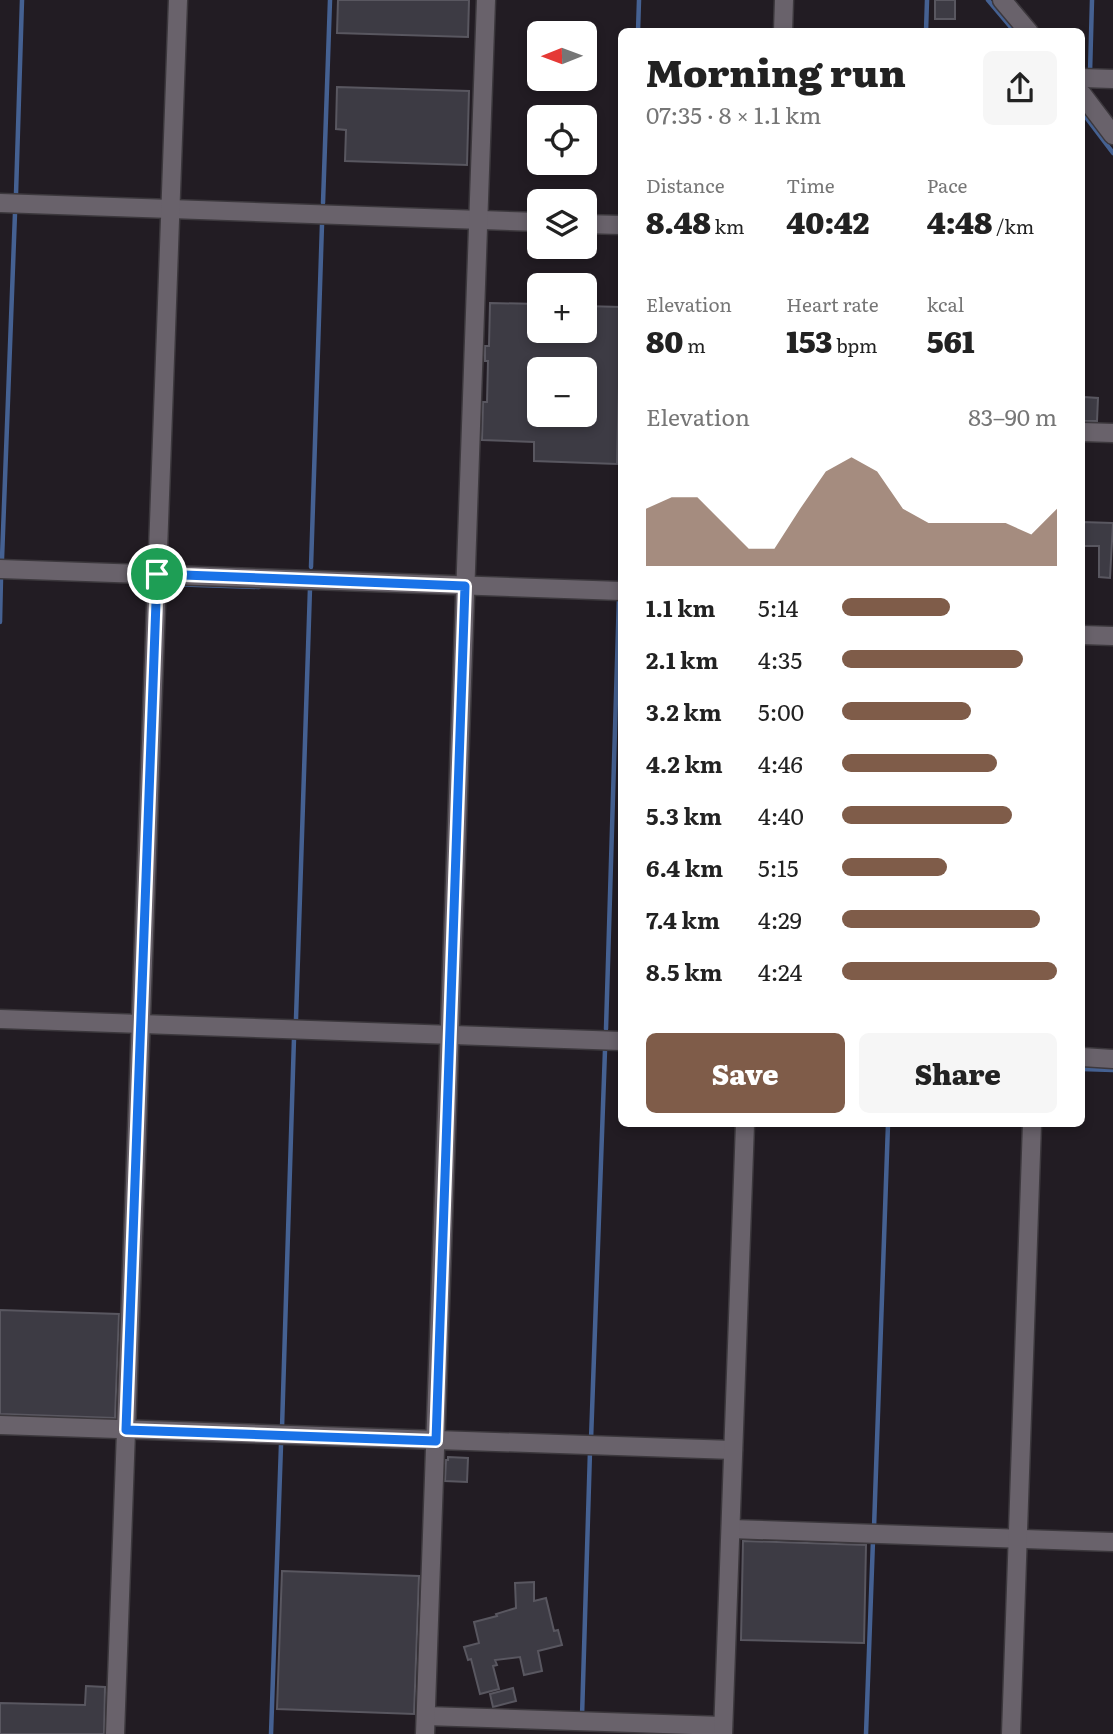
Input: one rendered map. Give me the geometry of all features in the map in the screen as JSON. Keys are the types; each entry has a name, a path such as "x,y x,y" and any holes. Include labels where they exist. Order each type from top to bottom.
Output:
{"street":[{"path":"115,1734 178,0"},
{"path":"425,1734 486,0"},
{"path":"783,28 785,0"},
{"path":"1002,0 1026,28"},
{"path":"1085,78 1113,79"},
{"path":"1085,98 1113,135"},
{"path":"0,203 527,222"},
{"path":"597,224 618,225"},
{"path":"1085,432 1113,433"},
{"path":"0,569 618,591"},
{"path":"1085,635 1113,636"},
{"path":"0,1019 618,1041"},
{"path":"1085,1057 1113,1059"},
{"path":"426,1716 723,1730 745,1127"},
{"path":"1011,1734 1032,1127"},
{"path":"0,1425 733,1450"},
{"path":"731,1529 1113,1542"}],"building":[{"path":"338,0 469,0 468,37 337,33"},
{"path":"935,0 955,0 955,19 935,19"},
{"path":"337,87 469,91 467,165 345,161 346,130 336,129"},
{"path":"490,303 527,304 527,343 597,343 597,306 618,307 617,464 534,461 534,442 482,440 483,402 487,402 488,361 485,361 485,346 489,346"},
{"path":"1085,397 1098,398 1097,421 1085,421"},
{"path":"1085,522 1113,523 1110,578 1099,577 1099,546 1085,546"},
{"path":"0,1310 119,1314 115,1418 0,1414"},
{"path":"448,1457 468,1458 467,1482 445,1481"},
{"path":"743,1541 866,1545 864,1643 741,1640"},
{"path":"282,1571 419,1576 414,1714 277,1709"},
{"path":"534,1582 534,1601 546,1598 554,1631 558,1630 562,1645 538,1651 542,1671 524,1675 520,1657 495,1660 497,1665 493,1666 499,1689 480,1694 471,1659 468,1660 464,1647 479,1643 474,1622 516,1608 515,1583"},
{"path":"86,1686 105,1687 104,1734 0,1734 0,1703 85,1705"},
{"path":"513,1688 516,1701 493,1707 490,1694"}],"waterway":[{"path":"16,194 22,0"},
{"path":"323,203 330,0"},
{"path":"638,28 639,0"},
{"path":"926,28 927,0"},
{"path":"988,0 1012,28"},
{"path":"1090,73 1092,0"},
{"path":"1085,116 1113,153"},
{"path":"2,559 15,213"},
{"path":"311,567 322,224"},
{"path":"0,622 1,578"},
{"path":"169,584 259,587"},
{"path":"296,1019 310,588"},
{"path":"606,1029 618,629"},
{"path":"282,1428 294,1038"},
{"path":"591,1440 605,1050"},
{"path":"1085,1069 1113,1070"},
{"path":"874,1528 888,1127"},
{"path":"271,1734 281,1445"},
{"path":"582,1717 590,1451"},
{"path":"866,1734 873,1540"}],"route":[{"path":"157,574 465,586 436,1441 126,1430 157,574"}]}
